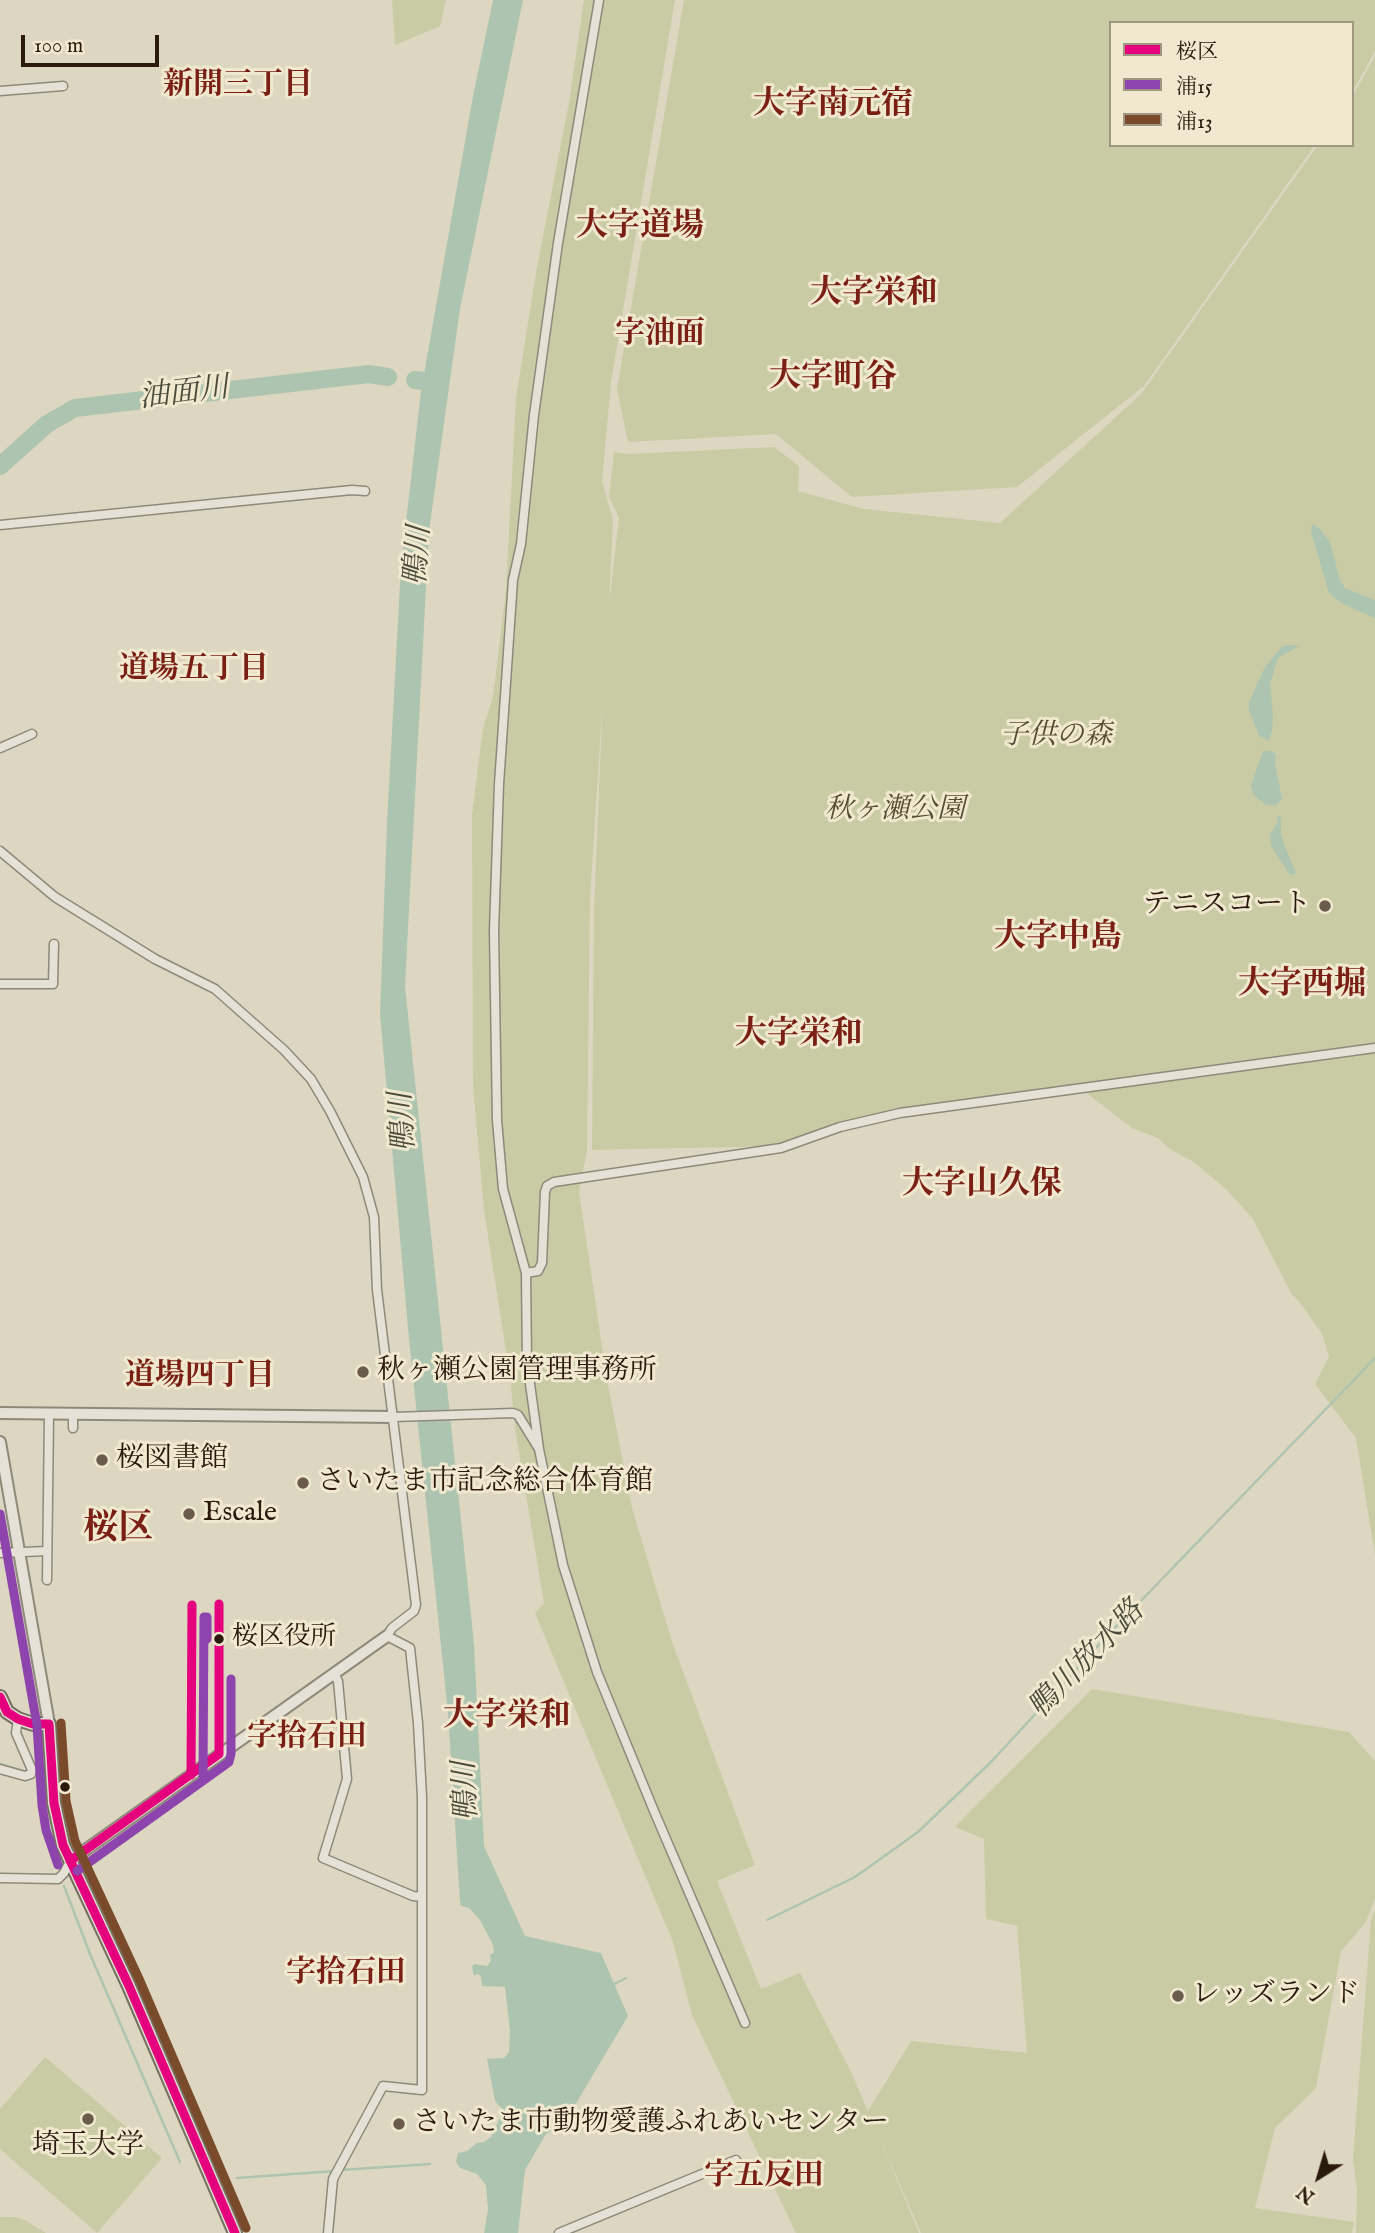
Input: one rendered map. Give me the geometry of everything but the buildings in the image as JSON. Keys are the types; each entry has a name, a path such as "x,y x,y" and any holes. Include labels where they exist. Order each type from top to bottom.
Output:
{"main road":[{"path":"0,1697 7,1712 18,1719 33,1724 49,1724 54,1803 60,1836 235,2233"}],"street":[{"path":"599,0 559,231 534,415 522,544 513,580 502,743 494,931 497,1120 503,1189 526,1273 527,1362 539,1449 563,1565 588,1648 745,2023"},
{"path":"0,91 64,86"},
{"path":"0,525 352,489 365,491"},
{"path":"0,748 32,734"},
{"path":"0,851 55,897 155,959 215,989 285,1051 311,1079 330,1111 363,1177 374,1217 377,1290 396,1417 416,1605 414,1611 392,1628 387,1636 70,1861 58,1879 0,1878"},
{"path":"0,985 53,984 54,944"},
{"path":"526,1273 538,1271 542,1263 545,1192 547,1186 554,1182 781,1148 840,1127 892,1115 1375,1048"},
{"path":"0,1413 396,1417 504,1412 518,1415 539,1449"},
{"path":"47,1580 48,1415"},
{"path":"73,1415 73,1428"},
{"path":"0,1442 49,1724"},
{"path":"0,1553 47,1551"},
{"path":"328,2233 335,2174 383,2086 422,2090 421,1772 410,1648 387,1636"},
{"path":"334,1674 338,1681 347,1779 323,1858 413,1896 422,1897"},
{"path":"0,1769 25,1776 31,1774 32,1770 16,1733 18,1719"},
{"path":"559,2233 736,2160"}],"green space":[{"path":"392,0 446,0 440,26 395,45"},
{"path":"584,0 675,0 611,382 602,481 613,520 609,604 619,518 609,497 614,452 628,454 774,447 799,466 798,491 864,509 1000,523 1141,394 1317,147 1354,147 1354,93 1375,56 1375,1555 1356,1438 1315,1384 1329,1356 1322,1334 1292,1295 1253,1219 1227,1190 1192,1161 1170,1149 1158,1138 1132,1128 1079,1087 943,1105 778,1146 592,1150 594,909 603,697 590,898 587,1151 579,1192 607,1380 632,1508 672,1642 755,1865 717,1881 761,1989 800,1973 868,2111 911,2041 1027,2053 1017,1926 986,1919 984,1839 955,1827 1092,1689 1349,1732 1375,1761 1375,1899 1366,1922 1341,1951 1316,2088 1275,2128 1255,2208 1354,2222 1352,2233 921,2233 877,2132 919,2233 796,2233 692,2015 673,1942 535,1613 544,1603 515,1428 510,1377 484,1210 473,1086 472,815 483,728 493,697 506,590 516,398 537,267 569,103"},
{"path":"684,0 1375,0 1375,51 1354,89 1354,21 1109,21 1109,147 1314,147 1144,386 1017,487 852,497 776,434 628,442 617,389"},
{"path":"1375,1909 1375,2233 1356,2233 1357,2191 1353,2158 1371,1920"},
{"path":"45,2057 162,2158 97,2233 0,2149 0,2109"},
{"path":"0,2217 15,2217 46,2233 0,2233"}],"water":[{"name":"鴨川","path":"493,0 523,0 460,309 429,531 405,986 474,1644 484,1846 525,1936 601,1953 628,2016 571,2112 560,2125 546,2134 525,2170 518,2233 484,2233 488,2210 486,2185 477,2174 460,2168 456,2162 458,2153 467,2151 491,2137 499,2120 503,2110 495,2101 487,2059 504,2058 509,2052 510,2031 505,1987 482,1986 481,1977 478,1974 474,1976 472,1967 474,1964 487,1966 491,1961 490,1955 494,1952 493,1945 480,1920 469,1908 461,1906 460,1902 448,1713 409,1339 380,1014 401,566 421,391 473,96"},
{"path":"1312,524 1320,529 1330,542 1340,580 1345,588 1375,600 1375,618 1343,604 1329,593 1311,532"},
{"path":"1299,646 1278,658 1270,684 1273,715 1269,741 1259,736 1249,710 1249,702 1264,669 1281,647"},
{"path":"1263,751 1272,751 1276,755 1282,799 1275,806 1266,805 1257,798 1251,785"},
{"path":"1278,815 1281,818 1284,844 1296,873 1290,875 1271,846 1270,835"}],"waterway":[{"name":"油面川","path":"0,466 47,424 75,408 369,374 388,377"},
{"name":"油面川","path":"415,380 438,383"},
{"name":"鴨川放水路","path":"767,1920 855,1877 918,1832 992,1761 1108,1635 1375,1358"},
{"path":"0,1764 23,1771"},
{"path":"64,1886 90,1954 180,2162"},
{"name":"鴨川放水路","path":"614,1984 626,1978"},
{"path":"341,2170 430,2164"},
{"path":"237,2178 335,2171"}],"transit line":[{"name":"浦15","path":"0,1514 37,1725 46,1830 58,1865"},
{"name":"桜区","path":"219,1604 219,1754"},
{"name":"桜区","path":"191,1775 192,1605"},
{"name":"浦15","path":"203,1775 204,1617 207,1617 207,1639"},
{"name":"浦15","path":"77,1871 229,1762 231,1679"},
{"name":"桜区","path":"0,1697 7,1712 18,1719 33,1724 49,1724"},
{"name":"浦13","path":"61,1723 66,1801 75,1841 140,1981 246,2228"},
{"name":"桜区","path":"49,1724 54,1803 63,1845 129,1986 235,2233"},
{"name":"桜区","path":"70,1861 219,1754"}],"place":[{"name":"テニスコート","path":"1325,906"},
{"name":"秋ヶ瀬公園管理事務所","path":"363,1372"},
{"name":"桜図書館","path":"102,1460"},
{"name":"さいたま市記念総合体育館","path":"303,1483"},
{"name":"Escale","path":"189,1514"},
{"name":"桜区役所","path":"219,1639"},
{"name":"レッズランド","path":"1178,1996"},
{"name":"埼玉大学","path":"88,2119"},
{"name":"さいたま市動物愛護ふれあいセンター","path":"399,2124"}],"district":[{"name":"新開三丁目","path":"238,87"},
{"name":"大字南元宿","path":"833,106"},
{"name":"大字道場","path":"640,228"},
{"name":"大字栄和","path":"874,295"},
{"name":"字油面","path":"660,336"},
{"name":"大字町谷","path":"833,379"},
{"name":"道場五丁目","path":"194,671"},
{"name":"大字中島","path":"1058,939"},
{"name":"大字西堀","path":"1302,986"},
{"name":"大字栄和","path":"799,1036"},
{"name":"大字山久保","path":"982,1186"},
{"name":"道場四丁目","path":"200,1378"},
{"name":"桜区","path":"118,1531"},
{"name":"大字栄和","path":"507,1718"},
{"name":"字拾石田","path":"307,1739"},
{"name":"字拾石田","path":"346,1975"},
{"name":"字五反田","path":"764,2178"}],"park label":[{"name":"子供の森","path":"1056,737"},
{"name":"秋ヶ瀬公園","path":"895,811"}]}
